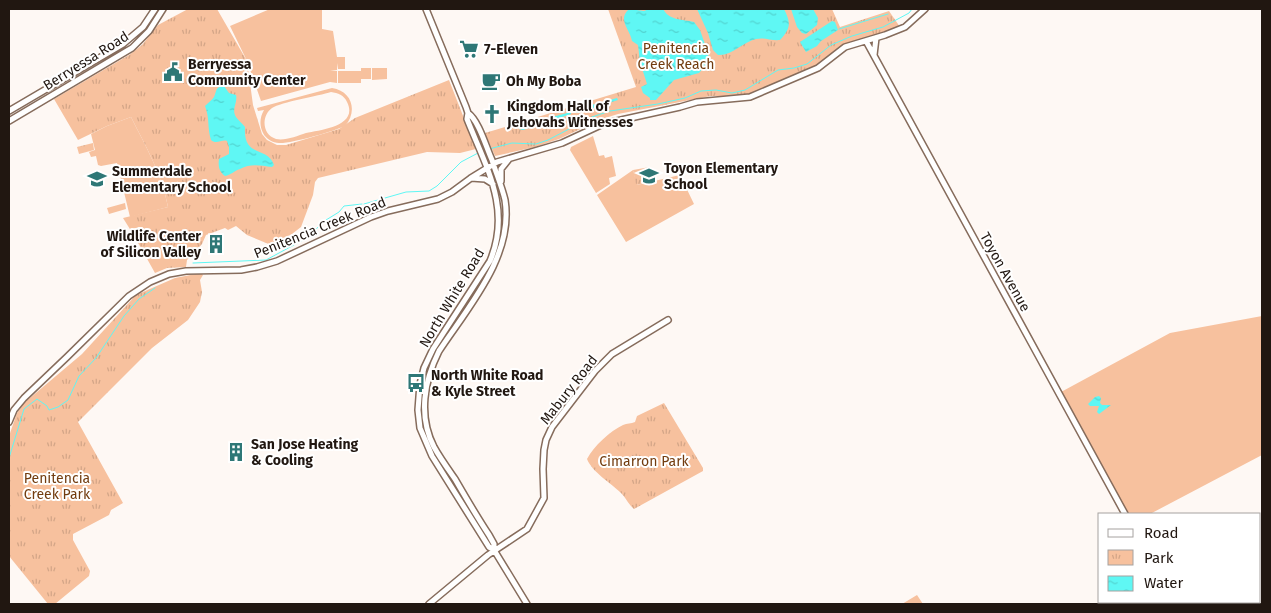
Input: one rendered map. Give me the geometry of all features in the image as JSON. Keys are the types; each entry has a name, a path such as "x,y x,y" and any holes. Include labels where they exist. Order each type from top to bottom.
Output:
{"street":[{"name":"Berryessa Road","path":"9,111 131,39 143,27 155,9"},
{"name":"Berryessa Road","path":"9,120 107,64 140,40 156,22 163,9"},
{"path":"426,9 468,112"},
{"name":"Penitencia Creek Road","path":"9,422 14,410 24,398 129,296 150,282 169,274 186,271 241,270 278,260 371,217 438,199 452,192 493,164 562,143 616,120 704,100 750,97 807,74 845,47 905,27 925,9"},
{"path":"874,55 876,38"},
{"name":"Toyon Avenue","path":"866,41 1124,513"},
{"path":"107,64 108,58 116,52 118,47"},
{"path":"75,82 84,73 97,65 102,56"},
{"name":"North White Road","path":"468,112 473,117 490,155 505,201 506,220 502,248 488,277 439,351 428,375 424,404 426,423 434,447 489,535 494,544 494,550"},
{"name":"North White Road","path":"468,112 467,119 493,184 500,221 496,245 490,261 432,349 424,368 419,389 418,410 420,428 432,456 527,604"},
{"path":"501,186 501,170 510,159"},
{"path":"471,178 485,179 493,184"},
{"name":"Mabury Road","path":"429,604 494,550 527,529 544,498 544,450 552,427 595,371 612,354 668,320"}],"green space":[{"path":"188,9 217,9 247,61 253,105 262,134 267,140 277,145 286,145 339,129 355,118 449,80 476,149 460,153 427,152 318,178 315,182 313,195 301,227 292,234 271,245 247,235 236,226 228,230 225,228 206,235 202,244 187,260 186,267 167,268 155,273 136,239 144,236 145,230 142,227 138,227 133,234 123,218 168,207 158,172 131,117 78,140 54,99 129,55 142,45 158,25"},
{"path":"270,9 322,9 322,29 333,31 337,57 345,57 345,69 338,69 337,63 337,70 330,70 337,71 337,83 330,82 261,101 247,61 230,26"},
{"name":"Penitencia Creek Reach","path":"608,9 832,9 840,27 889,11 900,27 845,45 807,72 748,94 711,96 618,114 602,119 559,139 535,147 495,156 485,133 636,87"},
{"path":"361,68 371,68 371,79 361,79 361,83 354,83 354,71 361,71"},
{"path":"372,68 387,68 387,79 372,80"},
{"path":"338,71 354,71 354,83 338,83"},
{"path":"332,88 339,90 348,97 352,108 349,120 345,126 312,137 279,143 270,140 264,135 261,118 264,110 258,111 257,108","holes":["331,92 342,96 347,102 348,117 343,122 329,128 287,139 276,139 268,134 265,120 268,111 272,108 291,101"]},
{"path":"131,117 158,172 168,207 130,217 117,163 98,165 96,156 91,157 89,152 95,150 91,134"},
{"path":"593,136 599,156 604,155 605,158 612,156 616,176 609,178 610,184 596,193 570,150 571,147"},
{"path":"93,143 94,150 79,154 77,147"},
{"path":"650,167 652,176 642,178 643,184 636,185 633,170"},
{"path":"633,170 637,185 680,175 694,204 626,242 597,195"},
{"path":"125,203 126,209 109,214 107,208"},
{"name":"Penitencia Creek Park","path":"201,273 203,275 200,280 202,292 200,302 188,320 152,348 78,422 123,503 111,510 109,515 73,534 73,540 90,571 89,576 55,604 48,604 9,556 9,436 17,413 24,403 82,354 136,295 175,278"},
{"path":"1262,316 1262,455 1152,513 1126,513 1061,392 1170,333"},
{"name":"Cimarron Park","path":"664,403 703,471 634,509 621,493 589,464 587,459 598,444 613,431 624,424 635,422 637,416"},
{"path":"917,595 923,604 902,604"}],"water":[{"path":"629,9 644,11 663,9 673,18 694,22 700,30 707,50 709,59 707,64 699,73 674,80 656,100 650,100 643,93 641,87 647,84 640,62 638,45 632,41 624,21 624,17"},
{"path":"697,9 784,9 789,25 780,40 756,39 733,51 718,55 713,50 708,33"},
{"path":"791,9 813,9 818,18 817,25 806,34 802,33 797,27"},
{"path":"832,21 835,22 838,30 806,52 800,42"},
{"path":"224,86 229,93 236,95 235,114 245,127 245,137 248,144 251,148 271,159 274,165 272,167 248,166 225,176 220,171 219,159 229,154 229,147 227,141 215,142 211,140 205,106 214,97 218,88"},
{"path":"617,98 618,100 578,113 575,112 577,109"},
{"path":"571,112 571,114 523,130 519,129 519,126"},
{"path":"1099,396 1102,405 1111,405 1099,414 1097,412 1099,406 1090,406 1088,404 1095,397"}],"waterway":[{"path":"536,144 548,140 592,117 610,111 658,104 685,98 701,91 716,90 732,93 745,90 778,70 807,64 831,45 852,36 883,27 909,13 912,9"},
{"path":"839,29 888,14"},
{"path":"489,149 512,143 535,144"},
{"path":"364,204 406,192 429,191 437,186 461,162 478,153"},
{"path":"193,263 266,260 305,239 344,206 362,204"},
{"path":"9,458 24,409 37,399 47,406 49,410 58,407 68,400 79,376 96,358 124,316 139,299 155,288"}],"place":[{"name":"7-Eleven","path":"469,49"},
{"name":"Berryessa Community Center","path":"173,72"},
{"name":"Oh My Boba","path":"491,81"},
{"name":"Kingdom Hall of Jehovahs Witnesses","path":"492,114"},
{"name":"Toyon Elementary School","path":"649,176"},
{"name":"Summerdale Elementary School","path":"97,179"},
{"name":"Wildlife Center of Silicon Valley","path":"216,244"},
{"name":"North White Road & Kyle Street","path":"416,383"},
{"name":"San Jose Heating & Cooling","path":"236,452"}]}
